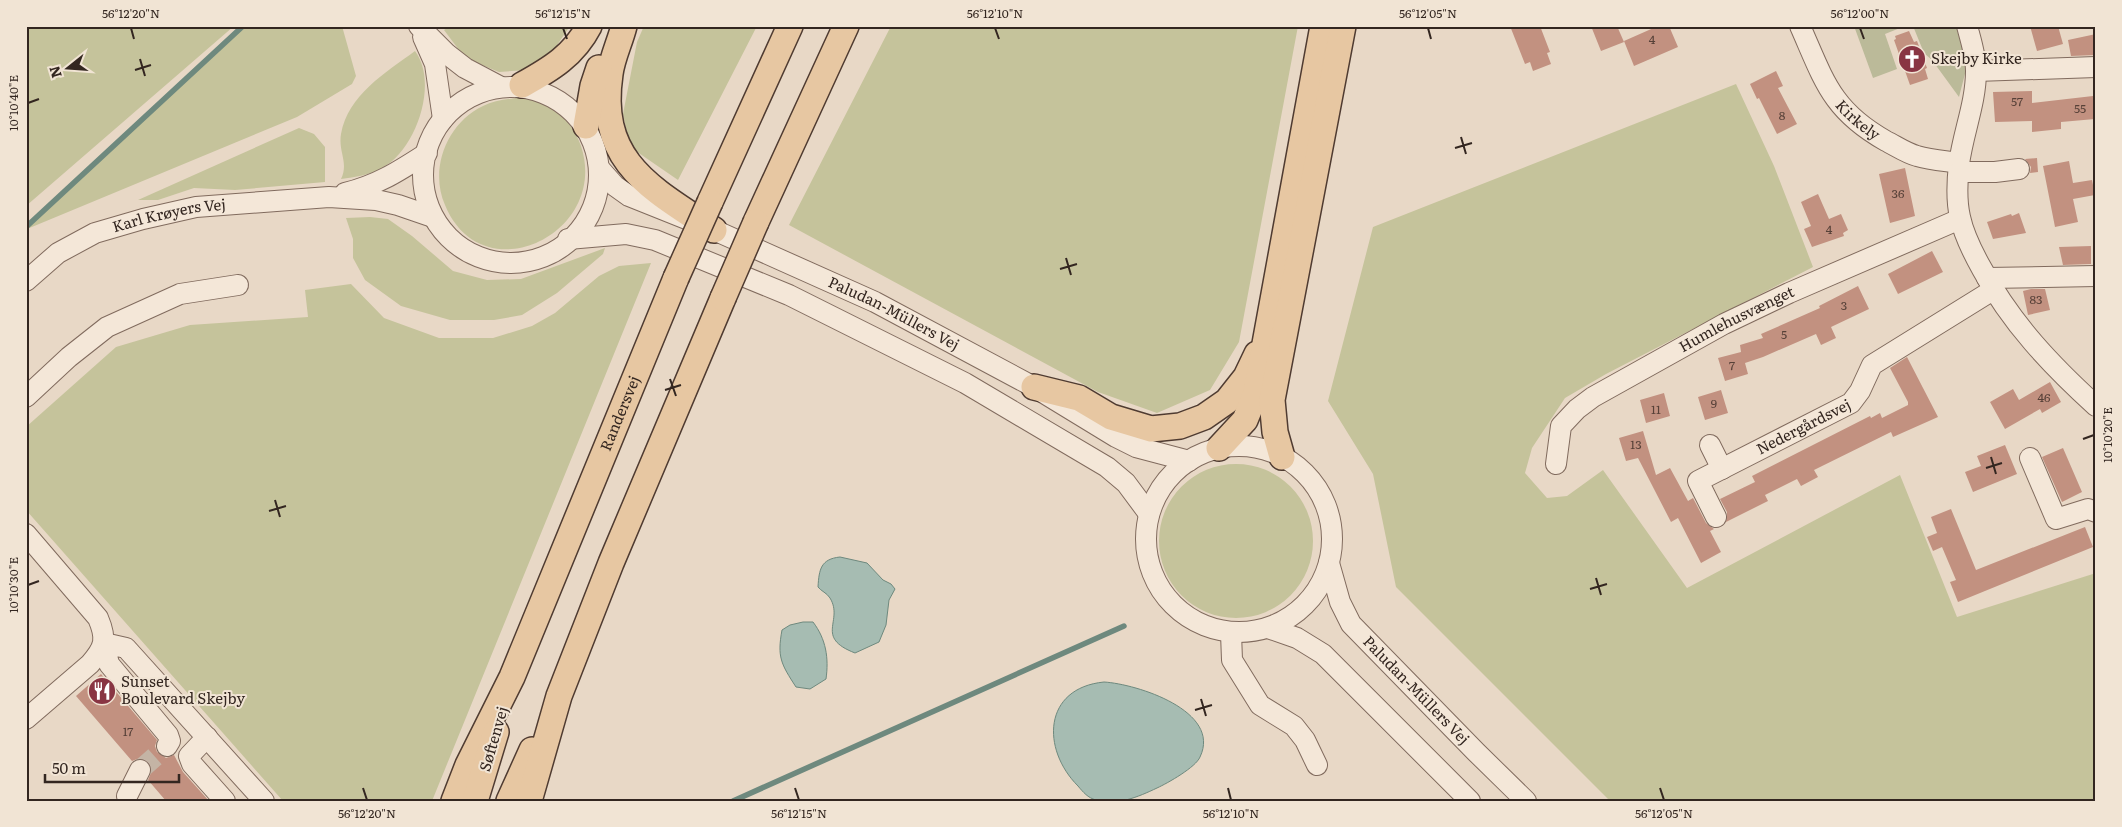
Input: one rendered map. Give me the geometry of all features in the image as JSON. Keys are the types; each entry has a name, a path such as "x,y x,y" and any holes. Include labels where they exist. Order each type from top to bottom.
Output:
{"main road":[{"path":"512,86 552,68 581,42 589,26"},
{"path":"586,126 593,86 603,57 623,26"},
{"path":"623,26 610,72 608,98 610,123 617,144 628,164 650,188 714,230"},
{"name":"Randersvej","path":"454,801 468,765 512,677 676,278 790,26"},
{"path":"508,801 559,696 611,563 723,298 846,26"},
{"path":"1219,448 1245,420 1256,393 1323,26"},
{"path":"1282,457 1275,432 1272,400 1343,26"},
{"path":"1034,387 1079,398 1111,417 1151,429 1180,426 1204,417 1227,401 1246,377 1266,334"},
{"name":"Søftenvej","path":"475,801 486,770 512,677"},
{"path":"529,801 559,696"}],"street":[{"path":"418,26 446,54 465,68 512,86 547,91 568,105 586,126 595,148 599,168 595,200 585,218 568,240 549,254 529,262 501,264 477,258 453,242 433,217 425,187 427,153 443,119 475,95 512,86"},
{"path":"418,26 435,64 443,119"},
{"name":"Kirkely","path":"1800,26 1825,82 1842,108 1864,128 1917,156 1959,168 1995,172 2019,169"},
{"path":"1967,26 1975,56 1976,71 1974,100 1959,168 1957,197 1960,219 1970,247 1990,284 2017,325 2096,406"},
{"path":"1976,71 2096,67"},
{"name":"Karl Krøyers Vej","path":"329,197 389,178 427,153"},
{"name":"Paludan-Müllers Vej","path":"599,168 615,186 629,196 714,230 875,302 1034,387 1116,437 1136,447 1189,461"},
{"name":"Karl Krøyers Vej","path":"26,281 58,253 95,233 143,219 196,207 329,197 376,200 433,217"},
{"name":"Humlehusvænget","path":"1556,464 1561,426 1577,409 1593,397 1683,346 1748,313 1960,219"},
{"name":"Paludan-Müllers Vej","path":"568,240 626,234 655,240 790,295 965,383 1107,467 1126,483 1149,514"},
{"path":"1990,284 2096,276"},
{"name":"Nedergårdsvej","path":"1716,517 1698,481 1852,403 1872,365 1990,284"},
{"path":"26,397 69,357 107,327 180,294 238,285"},
{"path":"1710,445 1722,469"},
{"path":"1241,446 1262,449 1282,457 1304,473 1320,494 1330,519 1332,545 1329,563 1313,596 1293,615 1268,628 1250,632 1231,633 1204,626 1181,613 1162,593 1150,568 1145,542 1149,514 1157,494 1170,476 1189,461 1203,453 1219,448 1241,446"},
{"path":"2030,458 2056,519 2088,509 2096,512"},
{"path":"26,534 98,618 103,631 109,664 168,735 170,741 166,746"},
{"name":"Paludan-Müllers Vej","path":"1329,563 1340,602 1351,624 1526,801"},
{"path":"1268,628 1296,638 1323,654 1470,801"},
{"path":"1231,633 1232,660 1260,705 1294,726 1305,740 1317,765"},
{"path":"26,719 90,664 104,644"},
{"path":"104,644 126,648 264,801"},
{"path":"207,737 189,756 192,764 224,801"},
{"path":"127,796 140,770"}],"shaded area":[{"path":"26,26 234,26 26,206"},
{"path":"245,26 342,26 356,76 352,84 297,117 27,229"},
{"path":"450,26 570,26 547,60 527,70 499,72 465,58 444,30"},
{"path":"644,26 757,26 678,180 630,147 623,114 637,42"},
{"path":"891,26 1298,26 1239,342 1210,390 1157,413 1098,392 789,225"},
{"path":"415,51 422,64 425,80 424,97 414,132 405,147 382,168 367,174 341,179 344,162 340,140 345,120 351,108 369,86"},
{"path":"1736,84 1774,166 1813,267 1606,374 1565,398 1532,448 1525,473 1547,498 1567,496 1603,470 1687,588 1900,475 1957,617 2096,573 2096,801 1610,801 1396,587 1373,474 1328,401 1373,227"},
{"path":"524,97 552,108 572,127 581,146 585,177 577,205 560,227 538,242 512,249 486,246 463,232 445,205 439,177 440,162 444,148 451,135 470,114 492,102"},
{"path":"299,128 314,134 325,147 325,182 235,190 194,188 158,200 138,200"},
{"path":"370,217 388,219 412,236 453,271 487,280 521,279 605,248 603,254 557,293 522,315 494,320 450,320 401,306 365,280 353,258 353,239 346,218"},
{"path":"651,263 432,801 283,801 26,510 26,427 116,347 190,325 308,317 305,290 351,284 384,318 439,338 493,338 532,326 555,313 599,276 619,266"},
{"path":"1236,464 1265,470 1279,477 1290,487 1300,498 1307,512 1313,541 1307,570 1300,584 1290,595 1279,605 1265,612 1236,618 1207,612 1193,605 1182,595 1172,584 1165,570 1159,541 1165,512 1172,498 1182,487 1193,477 1207,470"},
{"path":"840,557 867,563 883,580 891,584 895,589 889,600 886,625 879,642 855,653 836,641 832,628 833,606 829,596 818,587 822,566 829,560"},
{"path":"813,622 824,642 827,656 826,679 810,689 796,687 784,666 780,654 782,630 790,625"},
{"path":"1104,682 1155,694 1173,703 1188,714 1199,726 1204,741 1200,757 1197,761 1188,770 1174,779 1135,797 1120,801 1104,802 1093,799 1086,794 1066,771 1058,755 1054,738 1054,722 1059,708 1069,696 1084,687"}],"green space":[{"path":"1854,26 1905,26 1885,34 1897,69 1873,78"},
{"path":"1913,26 1956,26 1967,66 1959,97 1932,60 1924,53"}],"building":[{"path":"1510,26 1540,26 1550,52 1547,53 1551,64 1533,71 1530,62 1525,64"},
{"path":"1591,26 1617,26 1624,42 1601,51"},
{"path":"1658,26 1669,26 1678,47 1634,66 1624,41"},
{"path":"2030,26 2058,26 2063,44 2037,51"},
{"name":"Skejby Kirke","path":"1909,31 1914,42 1917,41 1927,68 1925,69 1928,79 1910,85 1894,40 1896,39 1895,36"},
{"path":"2096,34 2096,55 2071,56 2068,40"},
{"path":"1776,71 1783,86 1778,88 1797,124 1777,134 1750,84"},
{"path":"2032,91 2032,103 2093,96 2095,119 2061,122 2061,129 2032,132 2032,121 1995,122 1993,92"},
{"path":"2037,158 2038,172 2030,173 2031,167 2025,159"},
{"path":"2069,161 2073,183 2092,180 2095,195 2073,199 2078,222 2055,227 2043,166"},
{"path":"1905,168 1915,216 1890,223 1879,174"},
{"path":"1818,194 1829,219 1841,214 1848,230 1843,233 1844,236 1812,247 1804,229 1811,226 1801,202"},
{"path":"2019,213 2026,233 1993,239 1987,222"},
{"path":"2091,246 2091,264 2063,265 2059,247"},
{"path":"1932,251 1943,272 1898,294 1888,274"},
{"path":"1858,286 1869,309 1831,327 1836,338 1821,345 1816,334 1745,363 1748,374 1725,381 1718,358 1741,352 1740,345 1763,338 1761,334 1820,308 1819,306"},
{"path":"2045,289 2050,310 2028,315 2023,291"},
{"path":"1907,357 1938,417 1893,437 1891,432 1814,470 1818,477 1801,486 1797,479 1765,495 1768,501 1726,522 1727,512 1720,499 1755,482 1752,476 1870,416 1871,418 1880,413 1882,418 1908,405 1890,368"},
{"path":"2050,382 2061,402 2042,413 2040,409 2005,429 1990,402 2013,389 2019,400"},
{"path":"1721,390 1728,413 1705,420 1698,397"},
{"path":"1664,393 1670,416 1646,423 1640,400"},
{"path":"1643,431 1656,475 1670,468 1688,501 1693,498 1706,523 1714,529 1710,531 1721,552 1701,563 1678,518 1671,522 1638,458 1626,461 1619,438"},
{"path":"2005,445 2017,474 1973,492 1965,472 1981,466 1977,456"},
{"path":"2063,448 2082,492 2062,502 2042,457"},
{"path":"1951,509 1976,570 2085,527 2093,547 1958,602 1950,582 1956,580 1942,547 1933,551 1927,537 1937,533 1931,517"},
{"path":"101,674 157,740 155,746 157,752 166,758 174,755 183,772 209,801 166,801 148,780 152,770 150,763 140,758 132,761 76,696"}],"waterway":[{"path":"26,227 243,26"},
{"path":"733,801 1124,626"}],"tunnel":[{"path":"140,770 167,746"}],"place":[{"name":"Skejby Kirke","path":"1912,59"},
{"name":"Sunset Boulevard Skejby","path":"102,691"}]}
